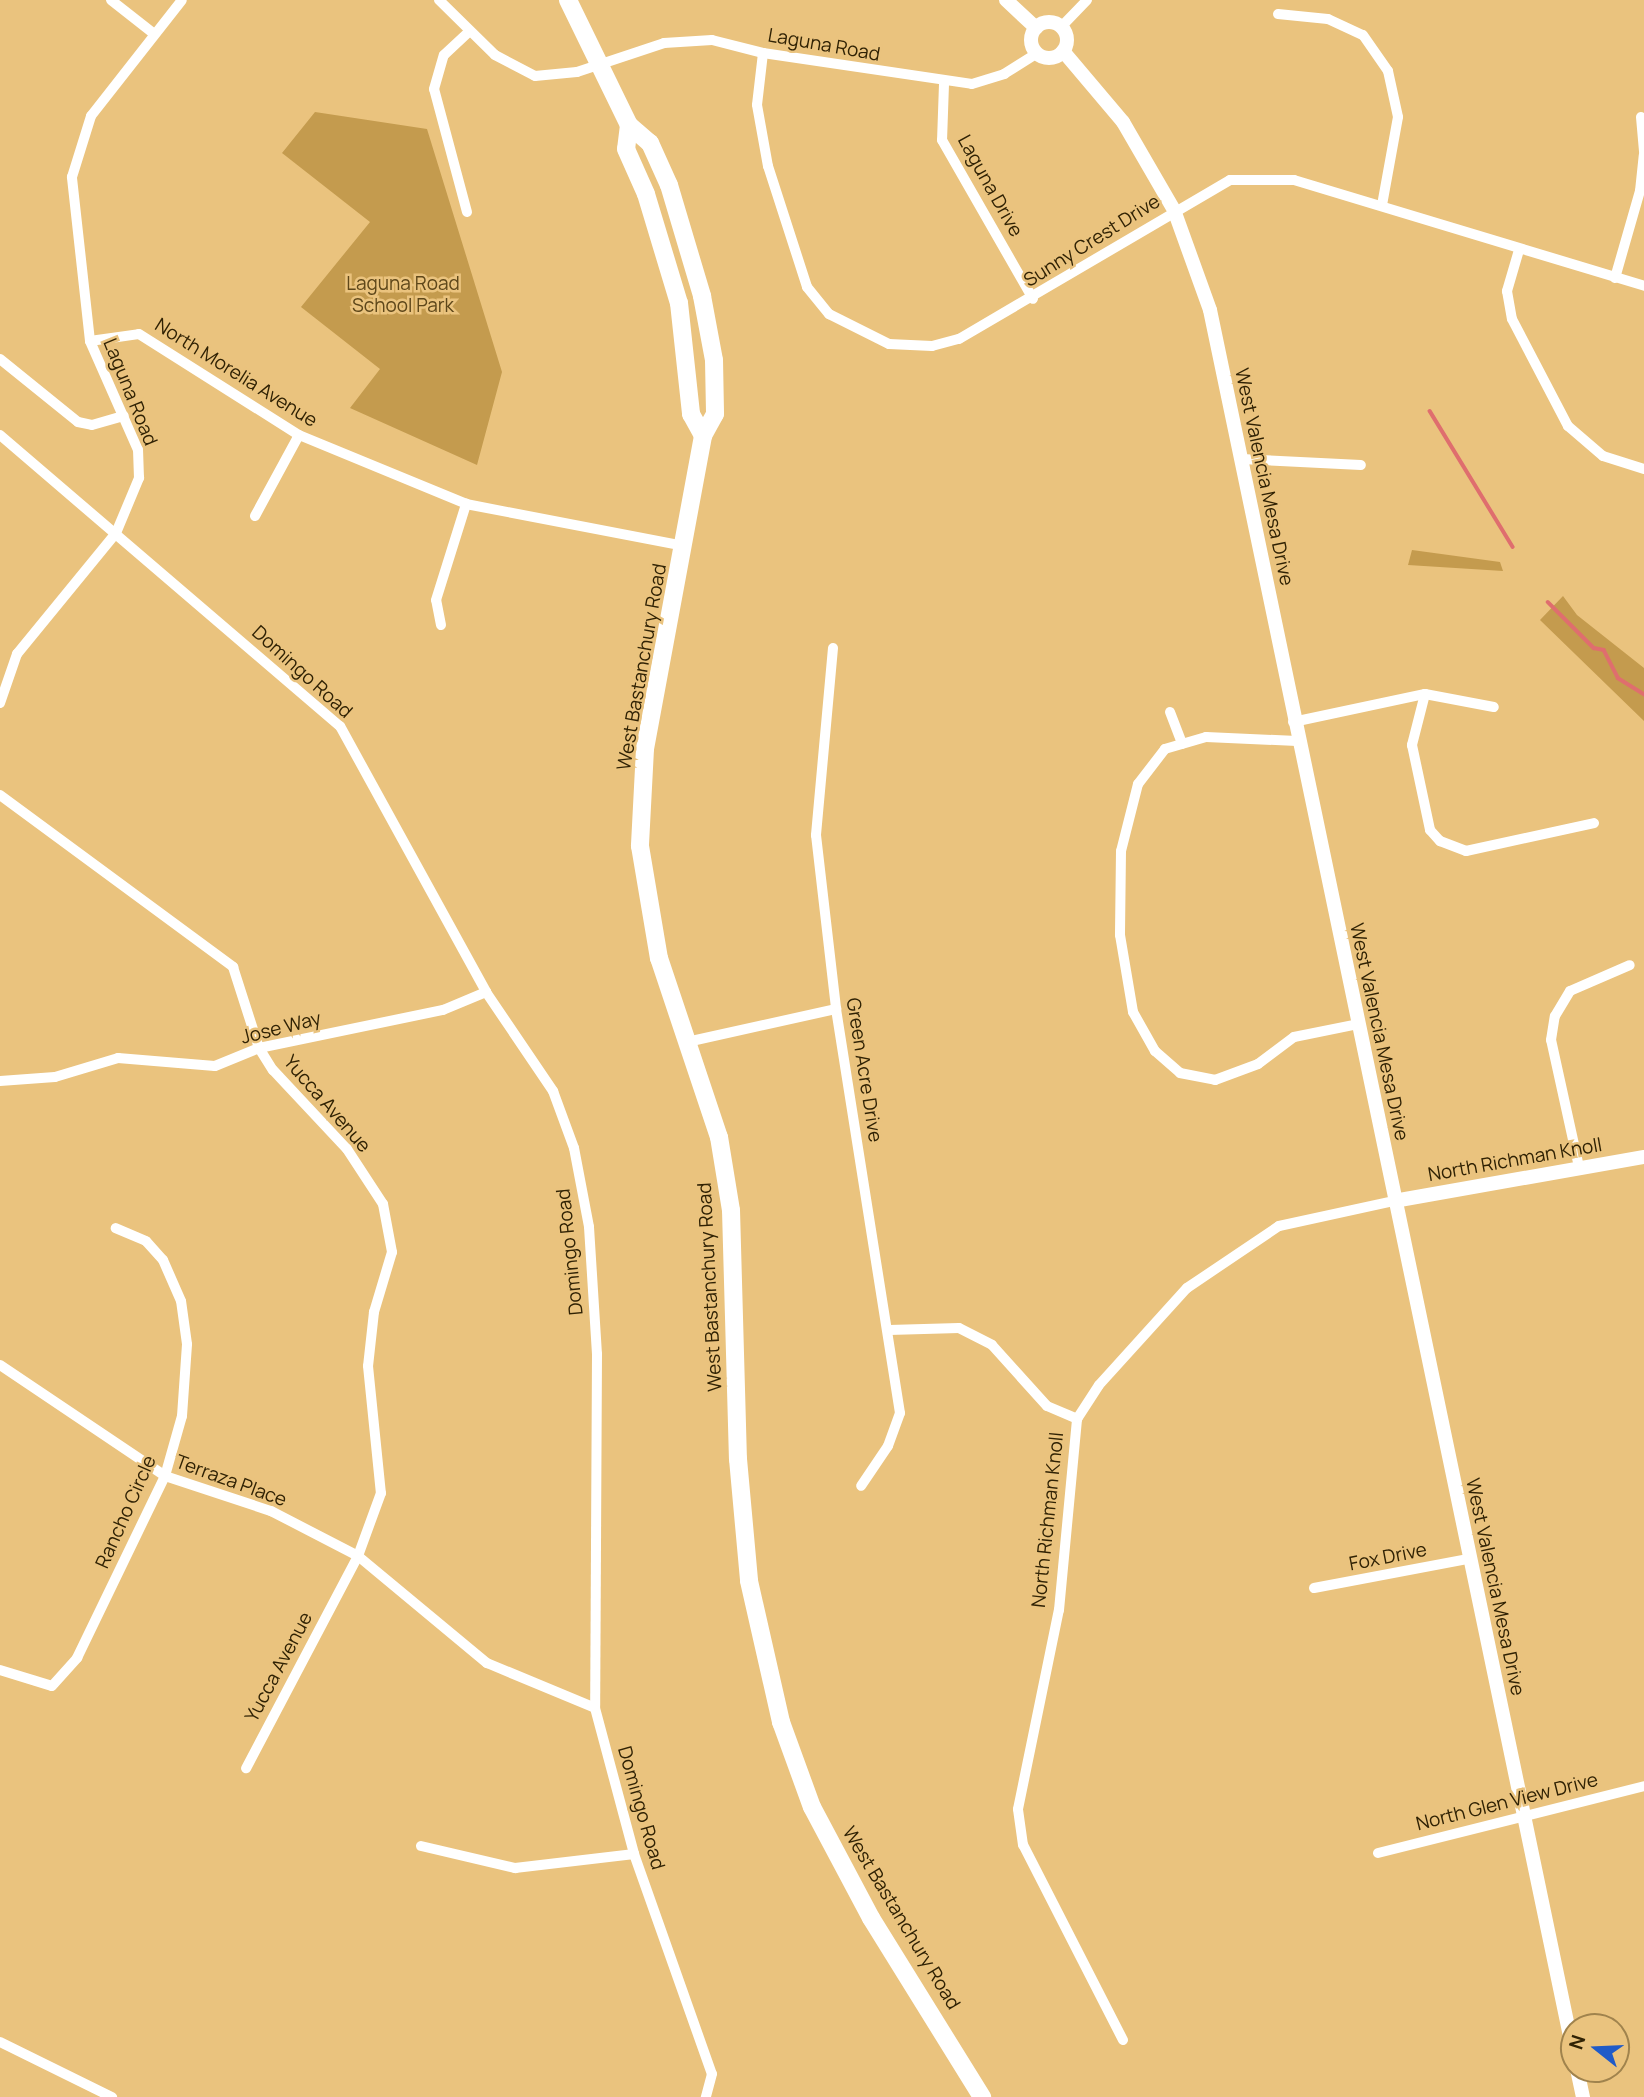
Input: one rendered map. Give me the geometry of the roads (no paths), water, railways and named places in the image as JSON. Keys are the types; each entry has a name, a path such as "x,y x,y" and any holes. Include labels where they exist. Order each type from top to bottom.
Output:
{"main road":[{"name":"West Bastanchury Road","path":"568,0 629,125 650,143 669,185 702,296 714,360 715,414 702,436 685,546 645,749 640,846 659,958 719,1137 730,1210 738,1459 750,1581 781,1722 811,1807 839,1862 982,2097"},
{"name":"West Bastanchury Road","path":"629,125 626,149 646,194 679,303 691,414 702,436"}],"street":[{"path":"111,0 153,33"},
{"name":"Laguna Road","path":"0,703 17,654 116,533 139,478 138,450 90,341 72,177 91,116 153,33 183,0"},
{"name":"Laguna Road","path":"439,0 495,55 535,76 558,77 675,42 712,40 763,53 944,83 972,84 1004,74 1037,53"},
{"path":"1006,0 1036,28"},
{"path":"1062,26 1087,0"},
{"path":"1278,14 1328,19 1363,35 1388,71 1398,117 1381,205"},
{"path":"1046,22 1062,26 1067,36 1063,51 1054,57 1037,53 1032,43 1036,28 1046,22"},
{"path":"467,212 434,89 444,55 470,32"},
{"name":"West Valencia Mesa Drive","path":"1063,51 1123,122 1174,210 1210,310 1293,722 1565,2013"},
{"name":"Sunny Crest Drive","path":"763,53 758,105 768,166 807,287 829,313 889,344 932,346 959,339 1033,299 1174,210 1230,180 1294,180 1644,286"},
{"name":"Laguna Drive","path":"944,83 942,141 1033,299"},
{"path":"1615,278 1640,191 1644,154 1641,117"},
{"path":"1519,250 1507,291 1512,319 1569,426 1602,456 1644,469"},
{"name":"North Morelia Avenue","path":"90,341 139,334 299,435 466,503 685,546"},
{"path":"0,359 78,422 92,425 124,416"},
{"name":"Domingo Road","path":"0,435 340,726 486,992 553,1091 574,1148 589,1227 597,1354 595,1708 634,1854 712,2074 706,2097"},
{"path":"256,516 299,435"},
{"path":"1241,459 1361,465"},
{"path":"441,625 436,600 466,503"},
{"name":"Green Acre Drive","path":"833,648 816,835 836,1009 889,1330 900,1413 888,1446 861,1486"},
{"path":"1293,722 1425,694 1494,707"},
{"path":"1425,694 1412,745 1430,830 1440,841 1466,852 1594,823"},
{"path":"1170,712 1182,744"},
{"path":"1297,741 1206,737 1165,749 1138,784 1121,851 1122,948 1133,1012 1155,1051 1180,1073 1214,1080 1258,1064 1294,1037 1358,1024"},
{"name":"Yucca Avenue","path":"0,795 233,967 259,1048 273,1070 346,1149 383,1204 392,1252 374,1312 368,1366 381,1493 358,1556 246,1768"},
{"path":"1579,1167 1551,1040 1555,1016 1570,990 1630,965"},
{"name":"Jose Way","path":"0,1081 55,1077 118,1058 215,1066 259,1048 443,1010 486,992"},
{"path":"687,1042 836,1009"},
{"name":"North Richman Knoll","path":"1123,2040 1023,1845 1018,1809 1059,1610 1077,1419 1099,1385 1187,1288 1279,1226 1394,1201 1644,1157"},
{"name":"Rancho Circle","path":"0,1670 52,1686 77,1658 165,1476 182,1416 187,1344 180,1301 163,1260 146,1241 116,1228"},
{"path":"889,1330 958,1328 992,1345 1047,1406 1077,1419"},
{"name":"Terraza Place","path":"0,1365 165,1476 271,1511 358,1556 487,1663 595,1708"},
{"name":"Fox Drive","path":"1314,1588 1468,1559"},
{"name":"North Glen View Drive","path":"1378,1853 1524,1813 1644,1786"},
{"path":"421,1846 515,1868 634,1854"},
{"path":"0,2042 112,2097"}],"waterway":[{"path":"1430,411 1513,547"},
{"path":"1548,602 1594,648 1604,650 1618,678 1644,694"}],"park label":[{"name":"Laguna Road School Park","path":"403,295"}]}
